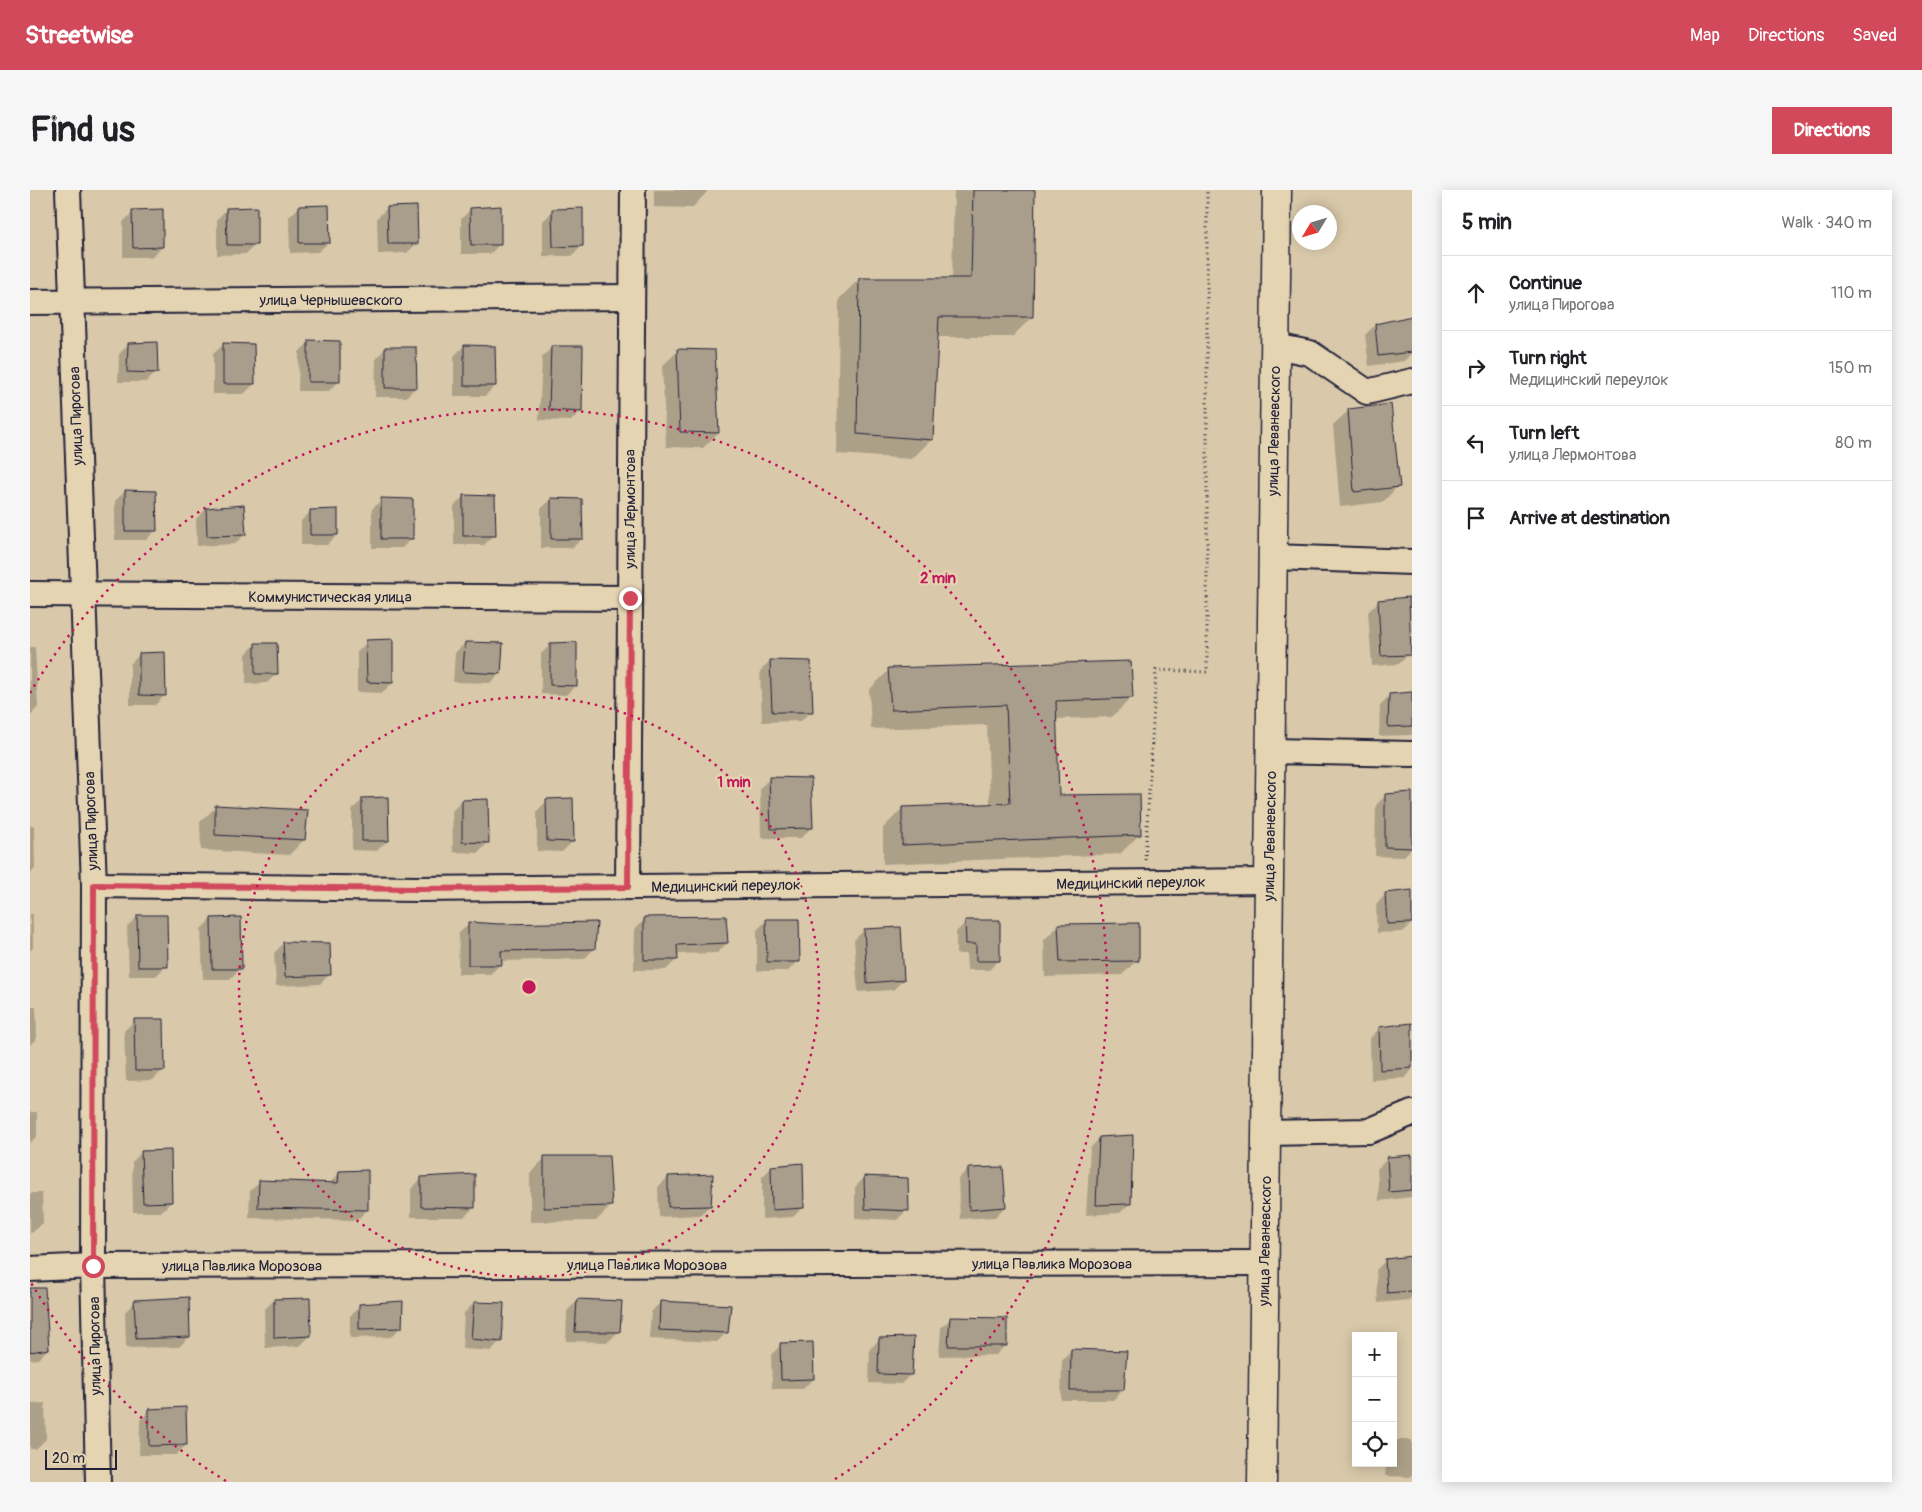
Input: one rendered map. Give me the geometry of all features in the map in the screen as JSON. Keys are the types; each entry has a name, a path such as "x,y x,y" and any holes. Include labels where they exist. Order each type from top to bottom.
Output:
{"street":[{"name":"улица Пирогова","path":"68,190 94,885 93,1266 98,1482"},
{"name":"улица Лермонтова","path":"628,887 632,190"},
{"name":"улица Леваневского","path":"1262,1482 1277,190"},
{"name":"улица Чернышевского","path":"30,302 632,297"},
{"path":"1275,346 1310,353 1367,392 1412,381"},
{"path":"1273,557 1412,562"},
{"name":"Коммунистическая улица","path":"30,594 83,596 630,598"},
{"path":"1270,751 1412,754"},
{"name":"Медицинский переулок","path":"94,885 418,889 1269,881"},
{"path":"1266,1133 1369,1131 1412,1113"},
{"name":"улица Павлика Морозова","path":"30,1269 93,1266 1265,1263"}],"path":[{"path":"1144,882 1156,670 1207,672 1207,190"}],"building":[{"path":"973,190 1035,190 1033,317 939,317 933,440 857,434 859,278 971,278"},
{"path":"329,205 330,243 299,243 299,206"},
{"path":"417,206 418,244 388,244 387,207"},
{"path":"501,206 501,245 471,245 470,208"},
{"path":"257,207 257,245 227,245 226,208"},
{"path":"583,208 583,246 553,247 552,209"},
{"path":"163,209 163,247 133,248 132,210"},
{"path":"1412,316 1412,352 1378,356 1375,324"},
{"path":"308,340 340,341 340,382 308,382"},
{"path":"157,342 158,373 127,372 128,343"},
{"path":"223,343 254,344 255,384 223,384"},
{"path":"464,345 495,346 496,386 464,386"},
{"path":"551,346 583,346 582,412 549,410"},
{"path":"385,347 416,347 417,388 385,388"},
{"path":"677,349 715,350 719,433 680,432"},
{"path":"1391,404 1400,487 1354,492 1348,409"},
{"path":"125,490 156,491 157,531 125,531"},
{"path":"463,495 495,496 496,536 463,536"},
{"path":"381,498 413,499 413,539 381,539"},
{"path":"551,498 582,499 583,539 551,539"},
{"path":"244,505 246,535 207,536 206,508"},
{"path":"338,509 338,535 310,535 310,510"},
{"path":"1409,597 1411,655 1381,656 1378,600"},
{"path":"393,639 393,683 367,682 366,640"},
{"path":"465,642 503,643 501,674 463,672"},
{"path":"577,642 577,686 550,685 550,643"},
{"path":"255,643 277,643 278,674 255,674"},
{"path":"165,652 166,696 139,695 139,653"},
{"path":"770,660 811,661 813,712 772,712"},
{"path":"1131,661 1133,698 1056,701 1059,795 1140,794 1141,835 902,845 902,807 1010,803 1006,705 891,710 888,668"},
{"path":"1412,692 1412,726 1388,727 1389,694"},
{"path":"769,777 811,778 813,828 771,829"},
{"path":"1412,792 1412,848 1385,847 1385,794"},
{"path":"388,797 389,841 362,841 362,798"},
{"path":"573,798 574,842 547,841 546,799"},
{"path":"488,799 489,843 462,842 462,800"},
{"path":"215,805 308,810 305,840 215,835"},
{"path":"1412,890 1412,923 1387,924 1385,893"},
{"path":"137,915 167,915 168,967 138,967"},
{"path":"726,916 728,943 677,945 678,960 644,960 644,917"},
{"path":"241,917 242,969 212,969 211,918"},
{"path":"766,919 799,919 800,962 767,962"},
{"path":"965,920 1000,920 1000,961 976,961 976,944 966,944"},
{"path":"468,922 500,924 597,922 595,949 501,951 502,965 468,965"},
{"path":"1139,923 1139,961 1060,962 1058,924"},
{"path":"901,927 904,980 867,983 864,929"},
{"path":"283,942 330,943 331,975 285,977"},
{"path":"134,1019 164,1019 165,1071 135,1071"},
{"path":"1412,1023 1412,1068 1380,1070 1379,1027"},
{"path":"1133,1135 1131,1204 1096,1205 1099,1137"},
{"path":"171,1150 172,1202 143,1203 141,1151"},
{"path":"1412,1155 1412,1190 1389,1192 1387,1157"},
{"path":"544,1156 609,1156 612,1206 544,1208"},
{"path":"803,1163 804,1208 772,1210 771,1166"},
{"path":"1003,1167 1006,1207 969,1210 968,1168"},
{"path":"368,1170 368,1210 258,1208 259,1180 338,1183 339,1171"},
{"path":"475,1174 475,1208 421,1207 421,1177"},
{"path":"713,1174 711,1206 668,1207 668,1176"},
{"path":"864,1176 908,1178 909,1211 865,1209"},
{"path":"1412,1256 1412,1291 1387,1293 1385,1259"},
{"path":"30,1288 45,1288 49,1349 30,1352"},
{"path":"189,1297 190,1337 136,1339 134,1300"},
{"path":"310,1298 311,1336 274,1338 274,1299"},
{"path":"577,1299 622,1301 620,1332 575,1332"},
{"path":"403,1301 402,1328 359,1329 359,1304"},
{"path":"660,1301 731,1305 728,1333 659,1330"},
{"path":"474,1302 504,1303 502,1342 471,1339"},
{"path":"950,1317 1007,1318 1007,1346 948,1346"},
{"path":"914,1337 912,1375 878,1374 879,1338"},
{"path":"813,1342 814,1379 781,1380 780,1343"},
{"path":"1071,1349 1127,1351 1124,1390 1070,1390"},
{"path":"186,1407 187,1445 149,1446 149,1409"}],"route":[{"path":"93,1266 94,885 418,889 628,887 630,598"}]}
